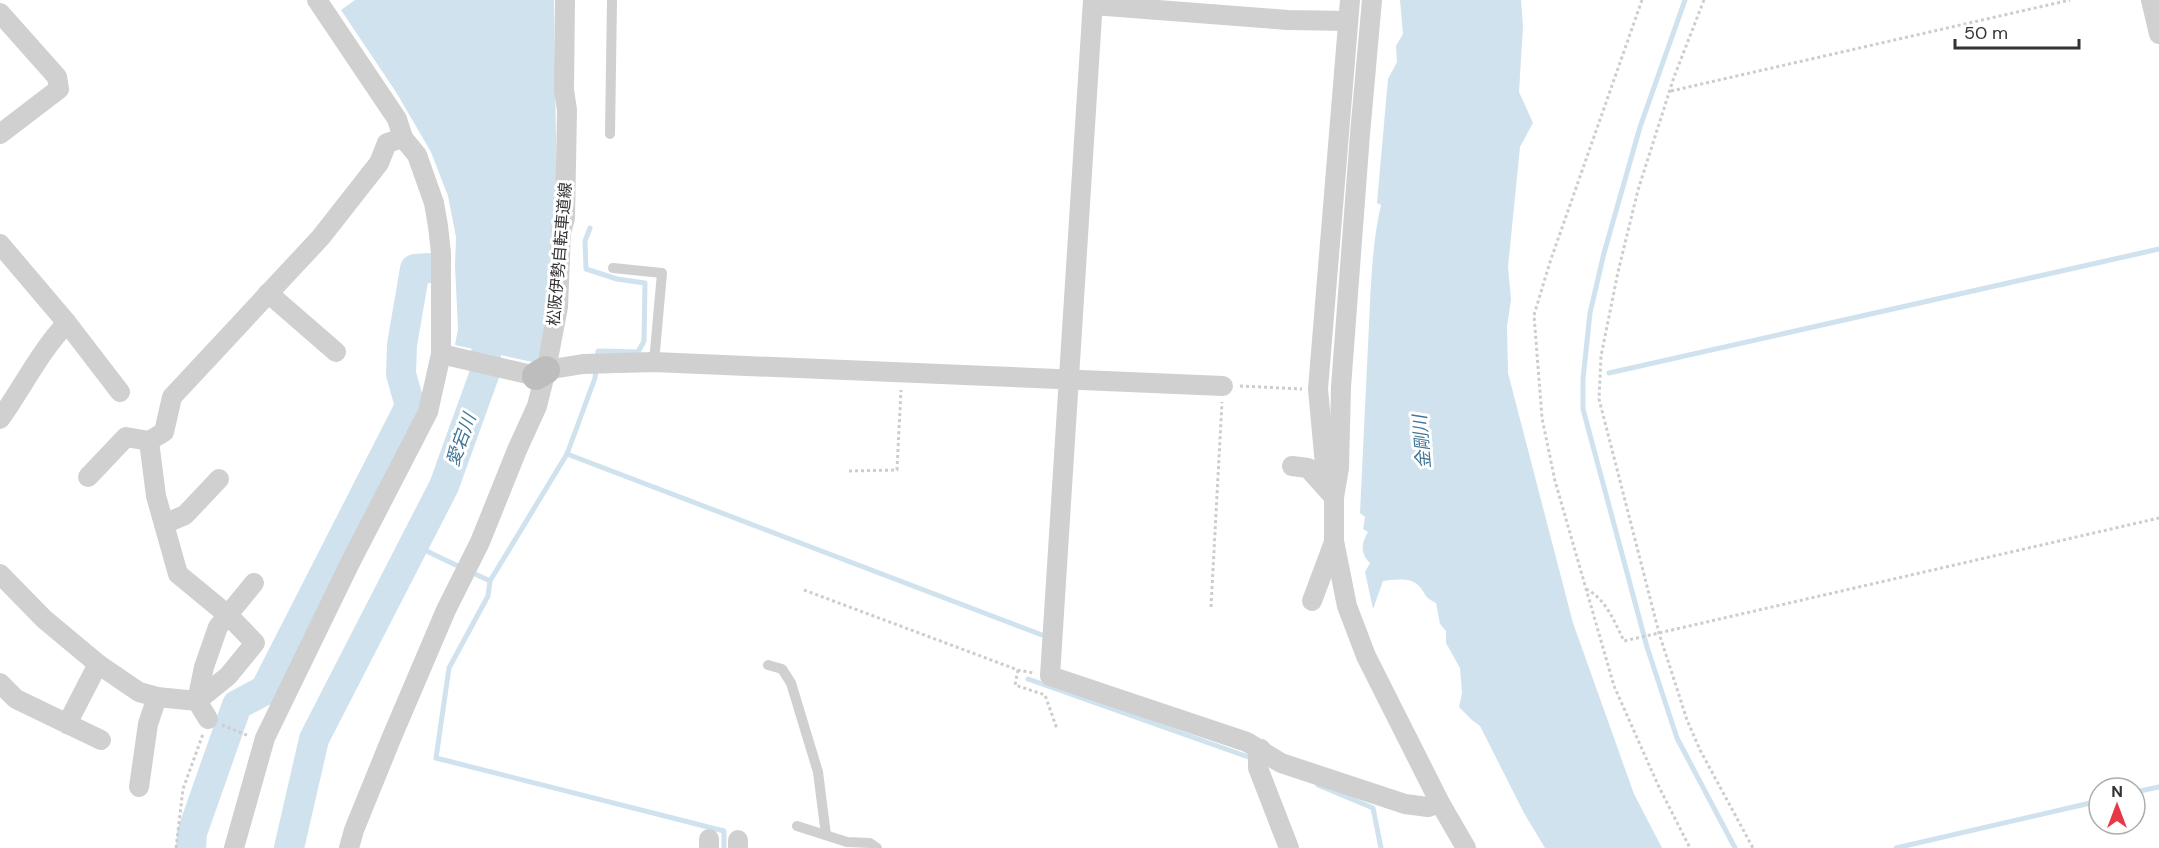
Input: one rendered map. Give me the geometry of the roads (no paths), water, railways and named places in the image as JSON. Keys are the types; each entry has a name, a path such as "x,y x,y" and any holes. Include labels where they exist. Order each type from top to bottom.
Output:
{"street":[{"path":"234,848 265,738 350,563 429,412 441,354 441,253 438,226 434,203 417,154 403,138 397,119 317,0"},
{"name":"松阪伊勢自転車道線","path":"349,848 390,739 446,610 471,560 537,406 541,373 558,307 561,233 565,218 567,110 564,90 565,0"},
{"path":"1334,497 1326,476 1318,389 1350,0"},
{"path":"1372,0 1343,364 1339,468 1334,497 1334,541 1347,606 1366,656 1440,804 1466,848"},
{"path":"2151,0 2159,34"},
{"path":"1289,848 1259,757 1247,742 1050,676 1093,2 1288,20 1348,21"},
{"path":"0,13 57,77 59,89 0,134"},
{"path":"88,477 126,437 149,441 164,432 172,396 321,237 379,163 387,143 403,138"},
{"path":"0,244 67,322 120,392"},
{"path":"268,293 336,352"},
{"path":"0,419 24,386 40,355 67,322"},
{"path":"441,354 541,373 583,364 654,362 1223,386"},
{"path":"0,574 44,619 98,664 139,692 157,697 197,701 228,676 255,643 229,616 178,574 156,496 149,441"},
{"path":"1292,466 1308,468 1334,497"},
{"path":"164,524 185,515 219,479"},
{"path":"1312,601 1334,541"},
{"path":"208,719 197,701 204,667 218,627 254,583"},
{"path":"67,724 98,664"},
{"path":"0,682 16,699 100,740"},
{"path":"140,787 148,724 157,697"},
{"path":"1259,757 1405,804 1428,807 1440,804"}],"lane":[{"path":"610,134 612,0"},
{"path":"613,268 662,273 654,362"},
{"path":"768,665 782,669 791,682 818,772 826,835"},
{"path":"797,826 847,842 870,843 877,848"}],"water":[{"path":"355,0 554,0 557,211 549,306 537,363 455,345 458,329 456,237 448,196 431,152 396,92 341,10"},
{"name":"金剛川","path":"1400,0 1521,0 1523,26 1519,92 1533,123 1520,147 1508,267 1511,299 1507,327 1508,373 1573,623 1634,794 1662,848 1545,848 1524,813 1480,726 1459,707 1462,693 1460,668 1446,643 1446,631 1440,624 1436,603 1427,597 1414,582 1392,580 1383,581 1373,609 1365,572 1370,563 1364,556 1363,548 1368,532 1363,529 1365,517 1360,513 1371,279 1381,205 1377,203 1388,79 1397,62 1396,46 1403,34"}],"waterway":[{"path":"1685,0 1640,127 1604,253 1590,313 1583,379 1583,409 1647,647 1677,738 1735,848"},
{"path":"590,228 585,241 586,269 617,279 645,283 644,341 638,352 598,351 597,359"},
{"path":"1609,373 2159,249"},
{"path":"191,848 192,833 237,705 265,690 410,406 401,374 402,345 415,269 430,268"},
{"name":"愛宕川","path":"289,848 314,739 444,486 484,375 488,334"},
{"path":"596,368 595,378 567,454 1042,635"},
{"path":"490,581 567,454"},
{"path":"414,545 462,568"},
{"path":"471,572 490,581 488,596 449,668 436,758 724,831 724,848"},
{"path":"1028,679 1254,759"},
{"path":"1318,785 1373,808 1381,848"},
{"path":"2147,790 2159,787"},
{"path":"1896,848 2087,804"}]}
